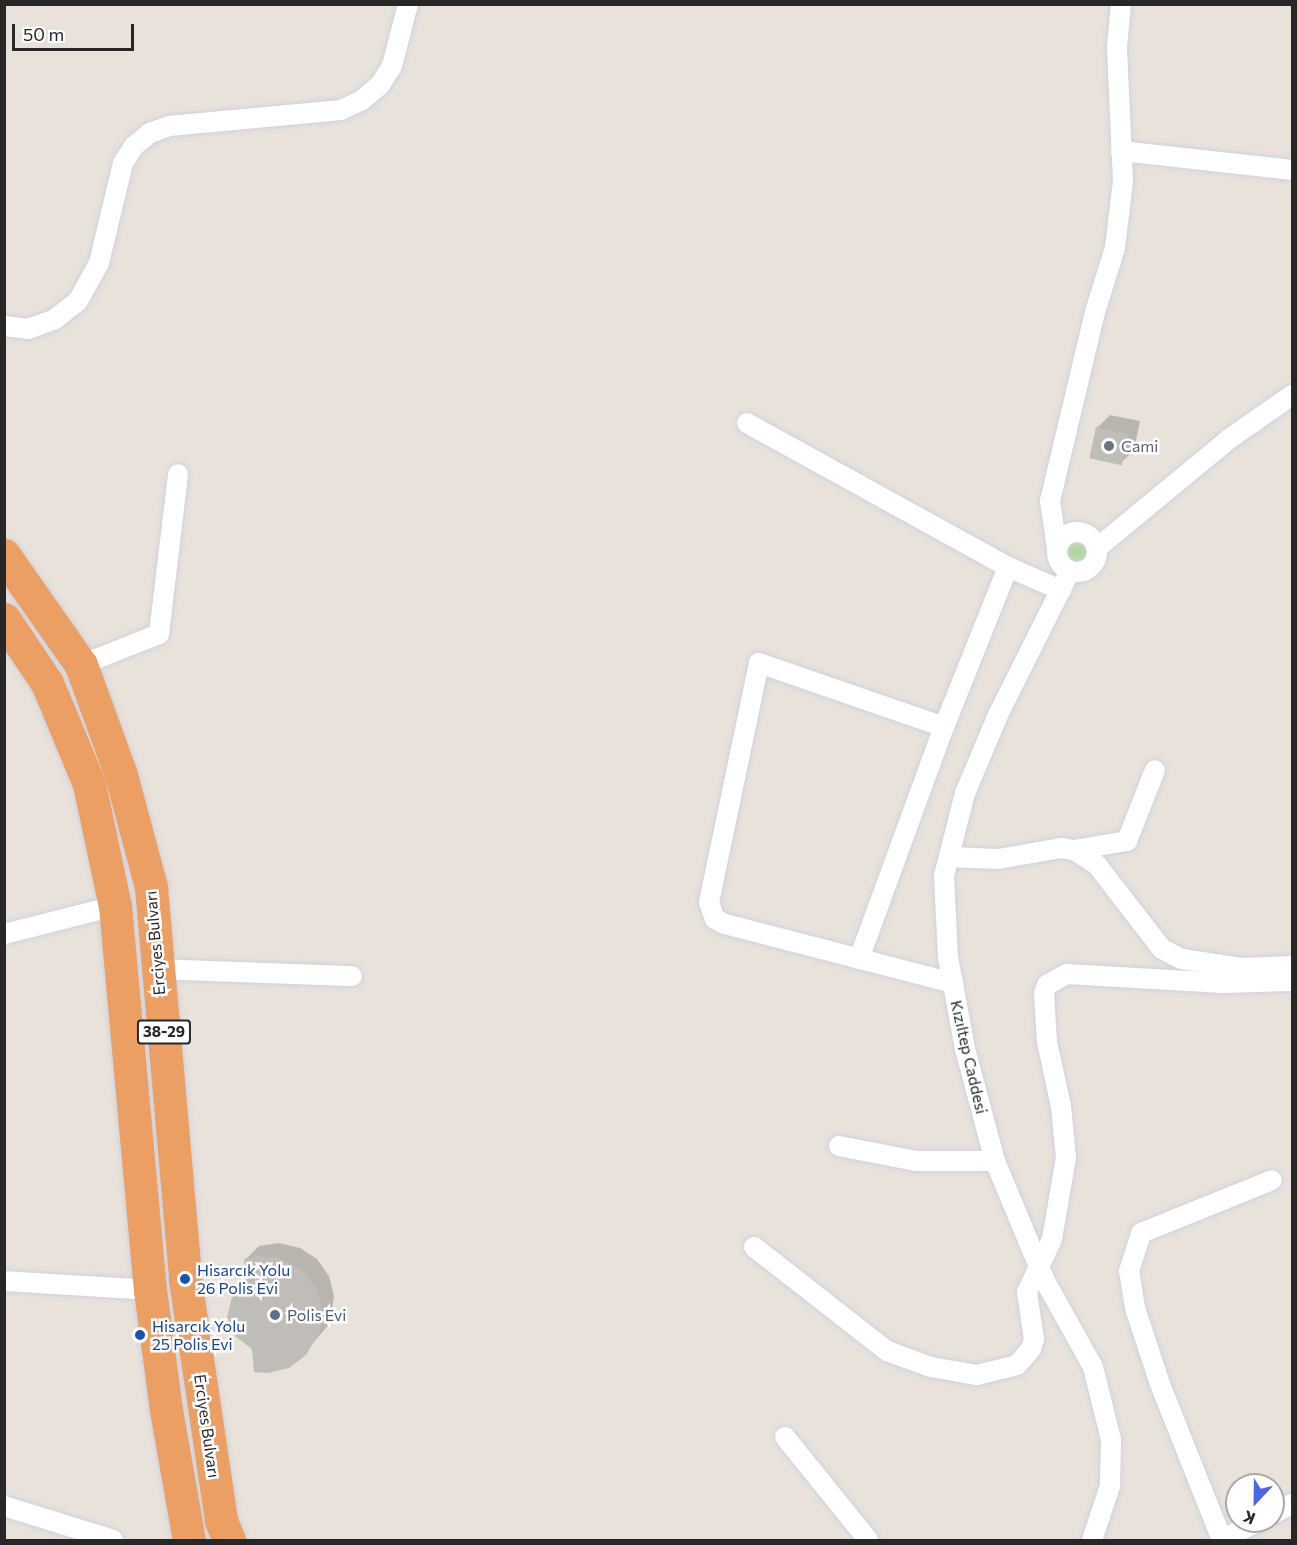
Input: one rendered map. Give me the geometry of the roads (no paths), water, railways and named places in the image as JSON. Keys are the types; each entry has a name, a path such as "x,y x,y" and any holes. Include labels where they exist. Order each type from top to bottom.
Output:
{"highway":[{"name":"Erciyes Bulvarı","path":"4,555 81,665 121,775 151,887 186,1279 221,1521 229,1540"},
{"name":"38-29","path":"4,619 47,683 89,784 115,906 150,1290 189,1540"}],"street":[{"path":"4,326 28,329 55,319 78,301 99,263 123,163 134,146 150,134 169,126 340,110 362,100 380,85 392,66 408,4"},
{"path":"1121,4 1116,47 1123,181 1115,248 1095,312 1050,501 1059,562 1070,571 1090,568 1097,548 1229,439 1293,395"},
{"path":"1121,151 1293,170"},
{"path":"747,423 1008,567 1061,590"},
{"path":"81,665 159,634 178,474"},
{"path":"1057,548 1064,536 1077,531 1090,536 1097,548"},
{"path":"859,959 944,727 1008,567"},
{"name":"Kızıltep Caddesi","path":"1070,571 994,724 965,793 944,876 953,983 965,1048 995,1161 1038,1265 1093,1367 1112,1440 1110,1486 1092,1540"},
{"path":"944,727 759,663 709,909 715,919 726,924 953,983"},
{"path":"949,857 998,859 1061,848 1074,850 1127,841 1155,770"},
{"path":"1074,850 1097,865 1162,949 1182,959 1242,968 1293,966"},
{"path":"4,934 115,906"},
{"path":"158,969 352,976"},
{"path":"754,1247 887,1351 931,1368 977,1375 1017,1365 1031,1349 1034,1339 1027,1292 1052,1239 1066,1158 1061,1106 1047,1042 1047,985 1067,974 1267,982 1293,981"},
{"path":"1267,982 1293,997"},
{"path":"839,1146 916,1161 995,1161"},
{"path":"1236,1533 1222,1540 1160,1384 1135,1308 1129,1271 1142,1233 1272,1180"},
{"path":"4,1281 150,1290"},
{"path":"785,1437 868,1540"},
{"path":"1077,1540 1110,1486"},
{"path":"4,1506 113,1540"}],"place":[{"name":"Cami","path":"1109,446"},
{"name":"Hisarcık Yolu 26 Polis Evi","path":"185,1279"},
{"name":"Polis Evi","path":"275,1315"},
{"name":"Hisarcık Yolu 25 Polis Evi","path":"140,1335"}]}
